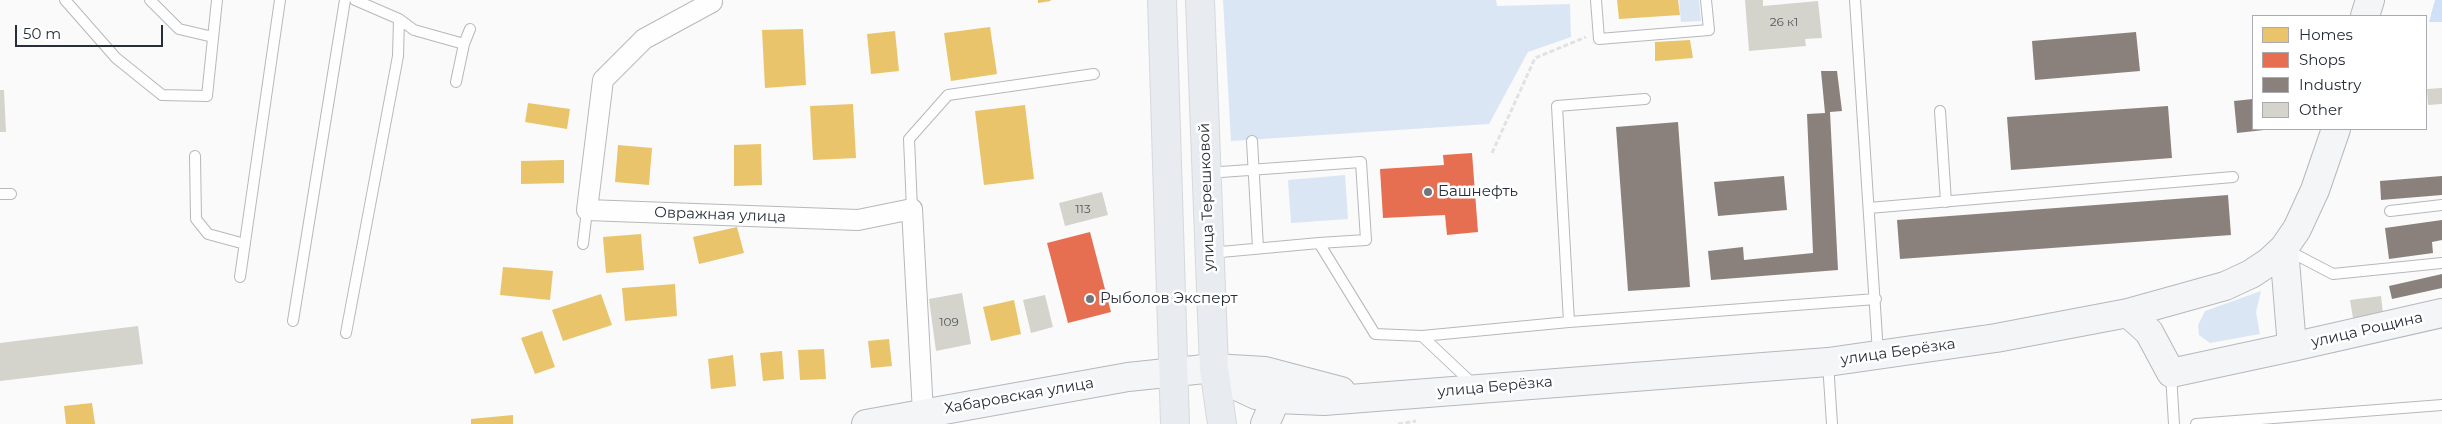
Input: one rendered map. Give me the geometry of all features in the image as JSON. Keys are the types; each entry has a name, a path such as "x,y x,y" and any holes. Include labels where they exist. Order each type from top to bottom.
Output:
{"main road":[{"path":"1162,0 1175,424"},
{"name":"улица Терешковой","path":"1200,0 1214,368 1222,424"},
{"path":"2365,15 2370,0"},
{"name":"улица Берёзка","path":"1214,368 1235,385 1256,396 1276,399 1324,401 1828,362 1996,338 2128,313 2225,286 2251,274 2284,248 2297,229 2316,190 2336,130"},
{"path":"2284,248 2292,347"},
{"name":"улица Рощина","path":"2171,373 2442,312"},
{"path":"2128,313 2149,332 2171,373"},
{"name":"улица Берёзка","path":"1173,372 1214,368 1265,371 1364,398"},
{"name":"Хабаровская улица","path":"866,424 1128,377 1173,372"},
{"path":"1265,424 1276,399"}],"street":[{"path":"587,210 604,80 644,39 715,1"},
{"path":"912,209 923,413"},
{"name":"Овражная улица","path":"587,210 858,220 912,209"}],"lane":[{"path":"65,0 116,58 162,95 207,96 217,0"},
{"path":"150,0 179,29 213,37"},
{"path":"240,277 280,0"},
{"path":"293,321 345,0"},
{"path":"355,0 399,19 414,30 464,44"},
{"path":"1596,0 1599,39 1709,30 1706,0"},
{"path":"1855,0 1876,299 1878,356"},
{"path":"346,333 398,56 399,19"},
{"path":"456,82 464,44 470,29"},
{"path":"912,209 908,139 948,95 1094,74"},
{"path":"1569,322 1557,106 1645,99"},
{"path":"1940,110 1946,202"},
{"path":"1252,141 1258,248"},
{"path":"195,156 196,219 208,234 245,244"},
{"path":"1206,173 1361,162 1366,240 1209,253"},
{"path":"1869,208 2233,177"},
{"path":"0,194 11,194"},
{"path":"2390,211 2442,206"},
{"path":"583,244 587,210"},
{"path":"1319,243 1375,334 1422,336 1569,322 1876,299"},
{"path":"2284,248 2333,274 2442,263"},
{"path":"1422,336 1478,388"},
{"path":"1828,362 1832,424"},
{"path":"2171,373 2174,424"},
{"path":"2196,424 2442,404"}],"path":[{"path":"1492,153 1535,58 1598,32"},
{"path":"1398,424 1416,421"}],"shaded area":[{"path":"1223,0 1496,0 1497,6 1570,4 1571,37 1528,52 1489,124 1231,141"},
{"path":"1679,0 1699,0 1701,21 1681,22"},
{"path":"2435,0 2442,0 2442,22 2429,22"},
{"path":"1345,175 1348,219 1291,223 1288,180"},
{"path":"2261,291 2256,312 2260,334 2210,343 2199,335 2198,325 2205,311"}],"building: Homes":[{"path":"1038,0 1050,0 1051,1 1038,3"},
{"path":"1617,0 1678,0 1680,15 1619,19"},
{"path":"990,27 997,74 951,81 944,33"},
{"path":"803,29 806,85 765,88 762,30"},
{"path":"895,31 899,71 871,74 867,34"},
{"path":"1690,40 1693,58 1655,61 1655,42"},
{"path":"528,103 570,109 567,129 525,122"},
{"path":"853,104 856,158 813,160 810,106"},
{"path":"1025,105 1034,179 984,185 975,111"},
{"path":"761,144 762,185 734,186 734,145"},
{"path":"618,145 652,148 649,185 615,182"},
{"path":"564,160 564,183 521,184 521,161"},
{"path":"737,227 744,253 699,264 693,237"},
{"path":"641,234 644,270 606,273 603,237"},
{"path":"503,267 553,271 550,300 500,295"},
{"path":"675,284 677,316 625,321 622,288"},
{"path":"601,294 612,325 563,341 552,310"},
{"path":"1014,300 1021,334 991,341 983,307"},
{"path":"542,331 555,367 535,374 521,338"},
{"path":"889,339 892,366 871,368 868,341"},
{"path":"824,349 826,379 800,380 798,350"},
{"path":"782,351 784,379 763,381 760,353"},
{"path":"733,355 736,386 711,389 708,359"},
{"path":"92,403 95,424 66,424 64,406"},
{"path":"513,415 513,424 471,424 471,419"}],"building: Shops":[{"name":"Башнефть","path":"1472,153 1478,232 1447,235 1445,215 1383,218 1380,169 1444,165 1443,155"},
{"path":"1090,232 1111,312 1068,323 1047,243"}],"building: Industry":[{"path":"2136,32 2140,71 2035,80 2032,41"},
{"path":"1821,71 1837,71 1842,111 1830,112 1838,270 1711,280 1708,251 1743,247 1744,260 1813,253 1807,114 1825,113"},
{"path":"2252,99 2252,130 2264,130 2237,133 2234,101"},
{"path":"2168,106 2172,158 2011,170 2007,117"},
{"path":"1678,122 1690,287 1628,291 1616,127"},
{"path":"1784,176 1787,210 1718,216 1714,182"},
{"path":"2442,176 2442,195 2381,200 2380,181"},
{"path":"2228,195 2231,235 1900,259 1897,220"},
{"path":"2442,220 2442,240 2432,242 2433,253 2389,259 2385,228"},
{"path":"2442,274 2442,288 2392,299 2389,286"}],"building: Other":[{"path":"1745,0 1763,0 1763,6 1818,1 1822,38 1805,39 1806,46 1749,51"},
{"path":"2442,88 2442,104 2428,105 2427,89"},
{"path":"0,90 4,90 6,132 0,132"},
{"path":"1102,192 1108,215 1065,226 1059,203"},
{"path":"962,293 971,344 936,351 929,299"},
{"path":"1045,295 1053,327 1031,333 1023,300"},
{"path":"2381,296 2383,314 2353,318 2350,300"},
{"path":"138,326 143,364 0,381 0,343"}],"place":[{"name":"Башнефть","path":"1428,192"},
{"name":"Рыболов Эксперт","path":"1090,299"}]}
